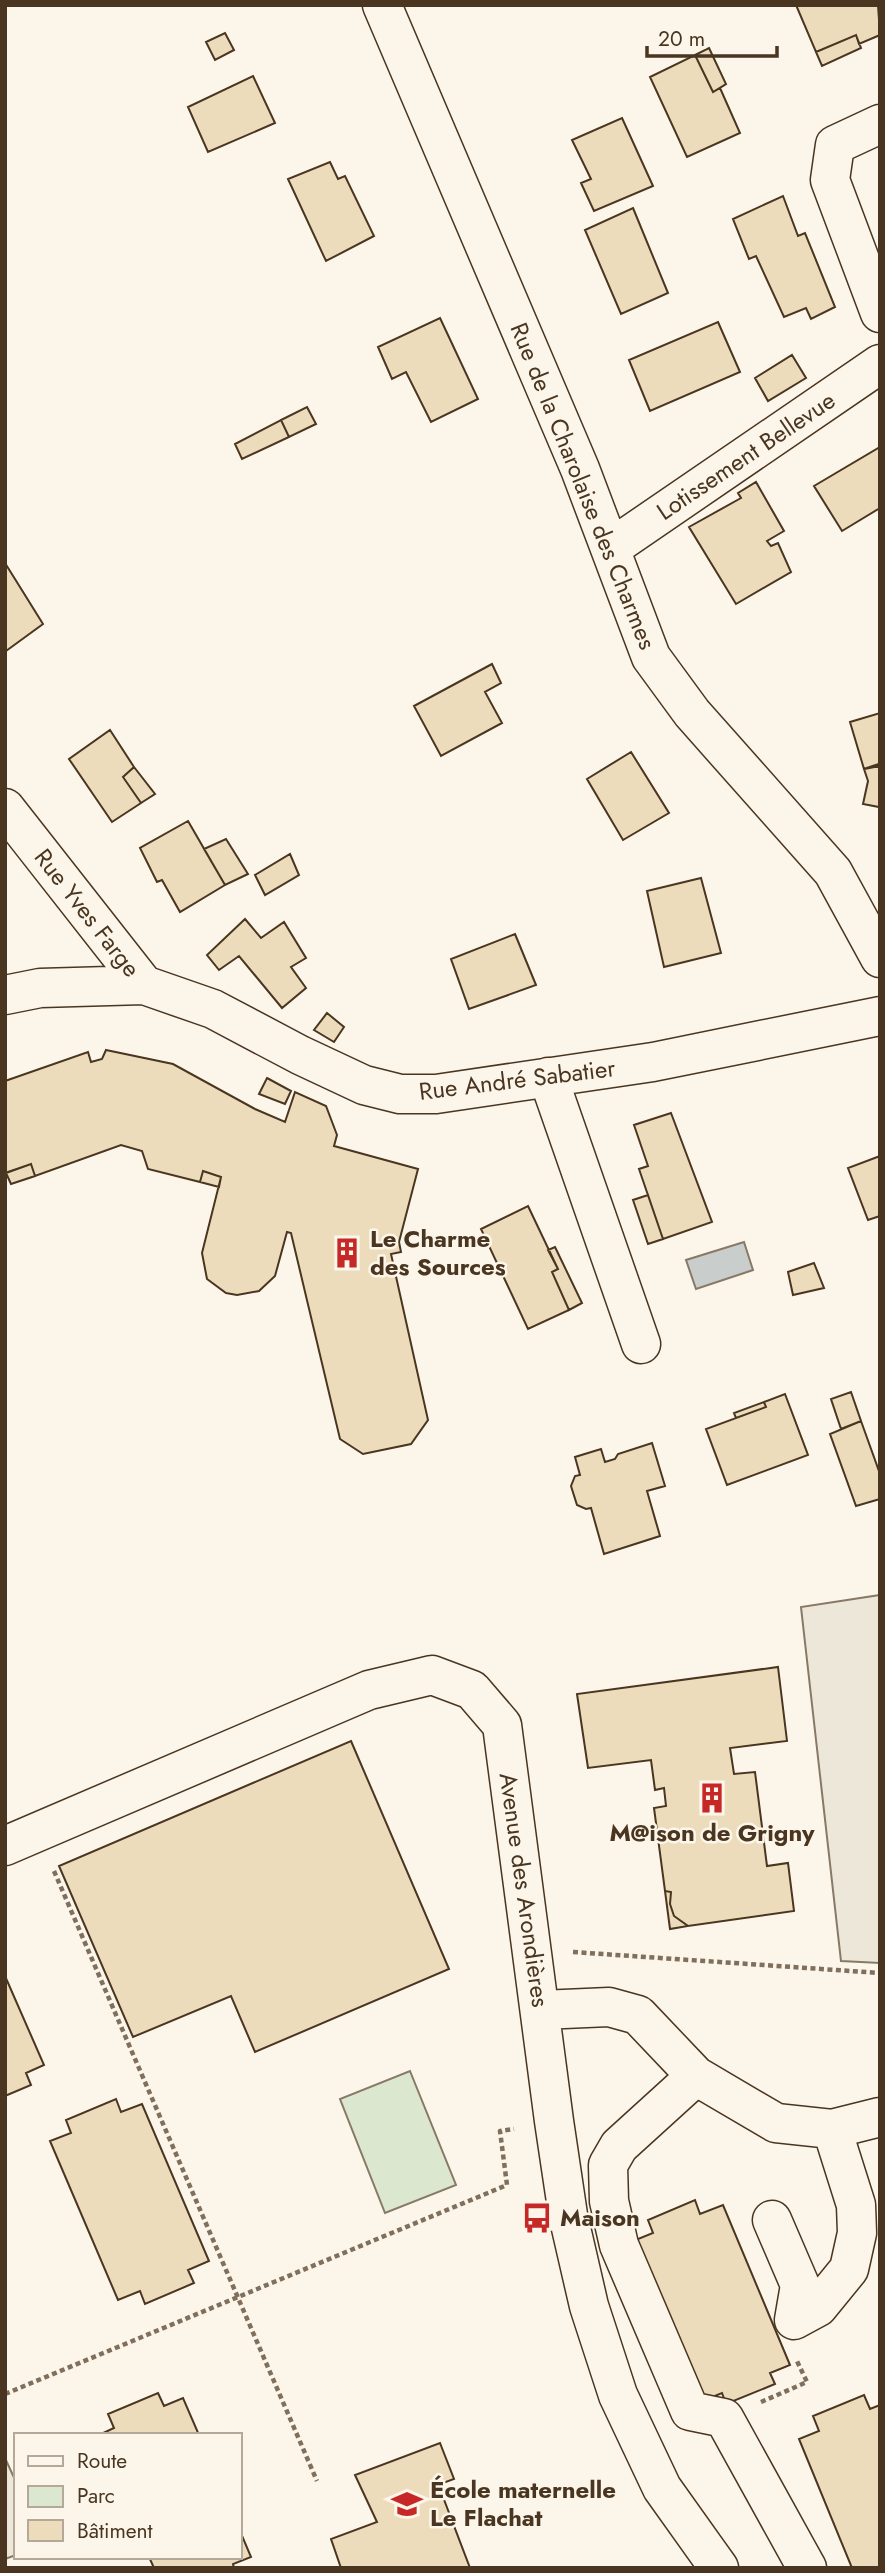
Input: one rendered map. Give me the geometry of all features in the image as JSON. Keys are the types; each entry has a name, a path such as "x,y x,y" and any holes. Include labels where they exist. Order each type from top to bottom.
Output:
{"street":[{"name":"Rue de la Charolaise des Charmes","path":"382,5 580,469 651,657 692,713 834,872 880,958"},
{"path":"880,124 835,145 830,180 880,313"},
{"name":"Lotissement Bellevue","path":"611,548 880,364"},
{"name":"Rue Yves Farge","path":"5,808 144,985"},
{"name":"Rue André Sabatier","path":"5,995 40,988 144,985 213,1009 364,1085 400,1094 436,1094 653,1062 880,1016"},
{"path":"548,1077 641,1344"},
{"name":"Avenue des Arondières","path":"21,1839 369,1690 432,1675 472,1690 502,1725 568,2215 589,2306 618,2395 662,2488 719,2568"},
{"path":"541,2010 610,2007 638,2015 696,2076 776,2123 832,2129 880,2117"},
{"path":"696,2076 619,2146 608,2165 609,2202 619,2245 690,2411 724,2418 807,2568"},
{"path":"794,2320 818,2307 849,2269 857,2233 856,2205 832,2129"},
{"path":"772,2220 800,2286 794,2320"}],"path":[{"path":"21,1839 238,2297 317,2481"},
{"path":"532,1949 880,1973"},
{"path":"5,2394 507,2185 500,2131 554,2121"},
{"path":"724,2418 807,2382 782,2327 794,2320"}],"green space":[{"path":"410,2071 456,2185 385,2213 340,2099"}],"shaded area":[{"path":"744,1242 753,1270 696,1289 686,1260"},
{"path":"880,1595 880,1963 841,1961 801,1607"},
{"path":"5,2458 14,2478 14,2556 5,2559"}],"building":[{"path":"796,5 878,5 880,35 859,44 856,35 816,52"},
{"path":"225,33 234,50 215,60 206,42"},
{"path":"856,35 861,48 822,66 816,52"},
{"path":"709,48 726,84 713,92 695,55"},
{"path":"695,55 713,92 720,88 740,133 687,157 650,77"},
{"path":"253,76 275,123 208,152 188,107"},
{"path":"622,118 653,186 594,211 581,183 591,179 572,140"},
{"path":"330,162 338,179 345,176 374,236 326,261 288,179"},
{"path":"783,196 798,236 805,233 835,307 811,319 806,308 784,317 756,256 749,259 733,219"},
{"path":"633,208 668,293 621,314 585,230"},
{"path":"440,318 478,399 431,422 406,372 392,379 378,347"},
{"path":"718,322 740,372 650,411 629,360"},
{"path":"792,355 806,378 768,401 755,378"},
{"path":"307,407 316,424 289,437 281,420"},
{"path":"281,420 289,437 242,459 235,444"},
{"path":"880,447 880,508 842,531 814,486"},
{"path":"756,482 784,531 767,541 771,546 778,543 791,572 736,604 689,527 741,498 738,493"},
{"path":"5,563 43,624 6,651 5,650"},
{"path":"492,664 501,683 485,692 502,723 441,756 414,706"},
{"path":"880,713 880,766 864,769 850,722"},
{"path":"110,730 134,767 123,777 141,803 112,822 69,759"},
{"path":"631,752 669,813 623,840 587,779"},
{"path":"879,764 879,807 863,804 868,781 864,769"},
{"path":"134,767 155,794 141,803 123,777"},
{"path":"188,821 225,885 180,912 162,880 157,882 140,848"},
{"path":"226,839 248,874 225,885 204,849"},
{"path":"290,854 299,875 265,895 255,875"},
{"path":"701,878 721,953 664,967 647,891"},
{"path":"245,919 261,938 284,922 306,958 291,967 306,988 282,1008 239,956 219,970 207,955"},
{"path":"515,934 536,985 469,1009 451,959"},
{"path":"327,1013 344,1027 334,1042 314,1030"},
{"name":"Le Charme des Sources","path":"106,1050 173,1064 255,1109 285,1122 295,1092 326,1106 337,1135 334,1146 418,1169 399,1242 401,1252 391,1254 428,1420 411,1444 363,1454 340,1439 291,1233 287,1232 275,1276 259,1291 237,1295 226,1293 207,1279 202,1253 221,1177 203,1171 200,1182 148,1169 142,1151 121,1145 35,1176 31,1164 5,1173 5,1081 88,1052 91,1062 102,1059"},
{"path":"267,1078 291,1091 285,1104 259,1094"},
{"path":"671,1113 712,1222 663,1239 639,1169 648,1166 634,1125"},
{"path":"880,1156 880,1216 868,1220 848,1168"},
{"path":"31,1164 35,1176 11,1184 6,1173"},
{"path":"203,1171 221,1177 219,1187 200,1182"},
{"path":"648,1195 663,1239 648,1244 633,1200"},
{"path":"528,1206 558,1269 552,1272 569,1310 528,1329 481,1229"},
{"path":"555,1247 582,1303 569,1310 552,1272 558,1269 548,1250"},
{"path":"814,1263 824,1288 793,1295 788,1272"},
{"path":"851,1392 861,1421 841,1429 831,1399"},
{"path":"785,1394 808,1455 727,1485 706,1429 766,1407 764,1402"},
{"path":"764,1402 766,1407 736,1418 734,1413"},
{"path":"861,1421 880,1474 880,1499 856,1506 830,1434"},
{"path":"652,1443 665,1486 647,1491 660,1536 604,1554 591,1508 577,1505 571,1486 575,1476 580,1475 575,1457 601,1449 605,1462 615,1459 618,1454"},
{"name":"M@ison de Grigny","path":"778,1667 787,1741 730,1748 734,1774 755,1772 767,1866 788,1863 794,1911 688,1926 674,1916 670,1904 671,1892 665,1891 654,1808 666,1806 664,1788 655,1790 651,1760 588,1768 577,1694"},
{"path":"351,1741 449,1969 255,2052 231,1996 133,2037 59,1866"},
{"path":"665,1891 671,1892 670,1904 674,1916 688,1926 670,1929"},
{"path":"5,1976 44,2065 26,2073 31,2085 5,2096"},
{"path":"116,2099 121,2112 142,2104 209,2261 188,2270 194,2283 145,2304 140,2291 118,2300 50,2141 71,2133 66,2120"},
{"path":"695,2200 700,2214 723,2205 790,2365 770,2373 775,2384 726,2404 722,2393 700,2402 633,2241 653,2233 648,2220"},
{"path":"158,2393 164,2406 183,2398 198,2433 103,2433 114,2428 108,2414"},
{"path":"864,2395 870,2409 880,2405 880,2568 852,2568 799,2439 819,2431 813,2416"},
{"name":"École maternelle Le Flachat","path":"440,2443 454,2479 432,2487 437,2499 443,2497 470,2568 341,2568 331,2539 377,2522 355,2475"},
{"path":"242,2536 251,2557 233,2564 234,2568 154,2568 150,2559 242,2559"}],"place":[{"name":"Le Charme des Sources","path":"347,1253"},
{"name":"M@ison de Grigny","path":"712,1798"},
{"name":"Maison","path":"537,2218"},
{"name":"École maternelle Le Flachat","path":"407,2504"}]}
